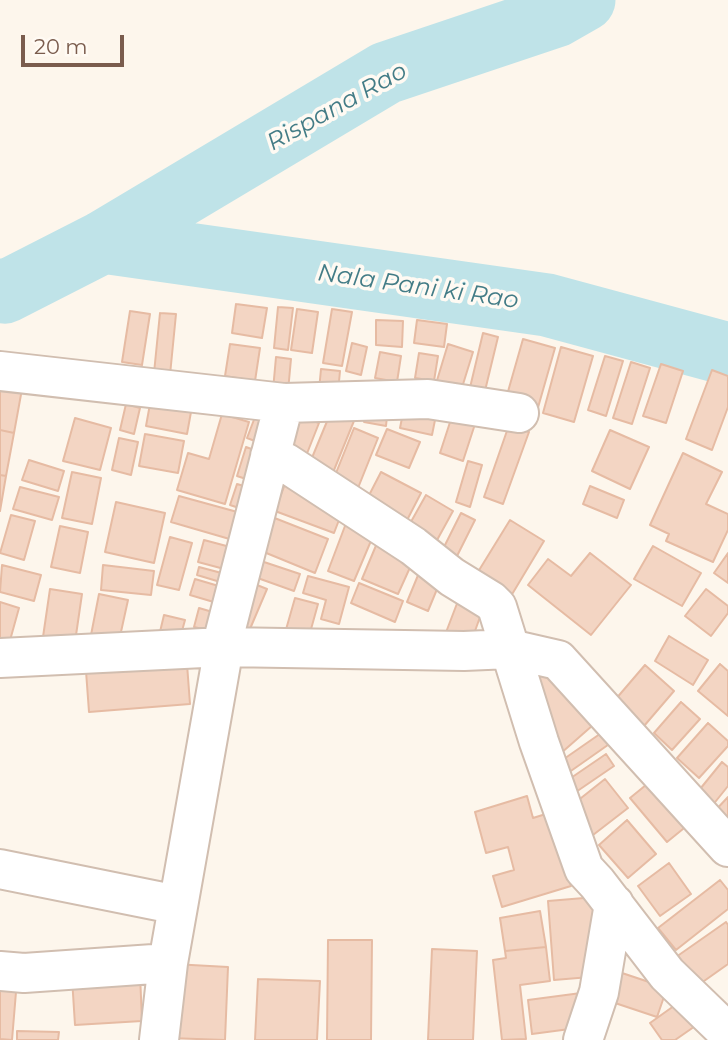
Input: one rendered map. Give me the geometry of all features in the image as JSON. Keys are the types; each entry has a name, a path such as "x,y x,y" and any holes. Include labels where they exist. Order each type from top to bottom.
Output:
{"street":[{"path":"0,372 284,403 428,399 519,413"},
{"path":"159,1040 168,962 224,647 222,645 284,403"},
{"path":"270,456 286,463 380,524 452,577 491,601 501,615 538,742 584,869 667,974 728,1033"},
{"path":"0,658 224,647 464,651 510,649 558,660 728,847"},
{"path":"0,869 178,905"},
{"path":"583,1040 599,992 614,904"},
{"path":"0,971 24,973 168,962"}],"building":[{"path":"236,304 267,308 262,338 232,333"},
{"path":"278,307 293,308 288,350 274,348"},
{"path":"297,309 318,312 312,353 291,350"},
{"path":"332,309 352,312 342,366 323,363"},
{"path":"130,311 150,314 142,365 122,362"},
{"path":"160,313 176,314 170,375 154,373"},
{"path":"376,320 403,321 402,347 376,345"},
{"path":"417,320 447,324 444,347 414,343"},
{"path":"483,333 498,337 483,399 468,396"},
{"path":"523,339 555,348 537,411 505,402"},
{"path":"352,343 367,347 361,375 346,371"},
{"path":"230,344 260,348 255,381 225,376"},
{"path":"448,344 473,352 460,394 435,387"},
{"path":"561,347 593,356 574,422 543,413"},
{"path":"380,352 401,356 397,382 375,378"},
{"path":"419,353 438,356 434,381 415,378"},
{"path":"605,356 623,361 606,416 588,410"},
{"path":"276,357 291,359 288,391 273,390"},
{"path":"631,362 650,368 632,424 613,418"},
{"path":"661,364 683,371 666,423 643,416"},
{"path":"321,369 340,371 338,392 319,390"},
{"path":"712,370 728,376 728,407 712,450 686,439"},
{"path":"0,385 22,389 14,433 0,430"},
{"path":"335,402 358,411 332,475 309,465"},
{"path":"126,404 140,408 134,434 120,430"},
{"path":"150,404 191,412 187,434 146,426"},
{"path":"367,404 388,407 386,426 364,422"},
{"path":"404,408 436,415 432,435 400,428"},
{"path":"453,413 476,421 463,461 440,453"},
{"path":"222,414 249,422 225,504 177,490 188,453 209,459"},
{"path":"299,416 319,423 306,456 286,449"},
{"path":"255,417 276,425 268,446 247,438"},
{"path":"75,418 111,428 100,470 63,461"},
{"path":"509,425 529,432 503,504 484,497"},
{"path":"354,428 378,438 358,488 334,478"},
{"path":"387,429 420,442 409,468 376,455"},
{"path":"0,430 14,433 6,476 0,475"},
{"path":"610,430 649,447 630,489 592,471"},
{"path":"145,434 184,441 178,473 139,466"},
{"path":"119,438 138,442 131,475 112,470"},
{"path":"246,447 265,454 255,482 237,476"},
{"path":"683,453 722,472 706,504 728,514 728,530 713,562 666,541 669,534 650,525"},
{"path":"29,460 64,471 58,491 22,480"},
{"path":"468,461 482,465 470,507 456,502"},
{"path":"72,472 101,478 92,524 62,518"},
{"path":"381,472 421,493 404,526 364,505"},
{"path":"0,475 6,476 0,511"},
{"path":"237,484 251,488 245,510 230,505"},
{"path":"285,484 344,507 334,533 275,511"},
{"path":"590,486 624,500 617,518 583,504"},
{"path":"20,487 59,497 52,520 13,509"},
{"path":"426,495 453,511 431,551 403,536"},
{"path":"179,496 241,513 233,540 171,522"},
{"path":"116,502 165,513 154,563 105,552"},
{"path":"461,513 475,520 451,568 437,561"},
{"path":"11,515 35,521 24,560 0,553"},
{"path":"272,517 328,539 315,573 259,550"},
{"path":"348,518 376,529 354,581 328,571"},
{"path":"510,520 544,541 508,601 473,580"},
{"path":"60,526 88,532 80,573 51,567"},
{"path":"380,536 417,552 398,594 362,579"},
{"path":"170,537 192,543 179,590 157,585"},
{"path":"204,540 234,548 228,570 198,562"},
{"path":"653,546 701,573 682,606 634,579"},
{"path":"590,553 631,585 591,635 528,585 548,559 571,576"},
{"path":"728,553 728,583 714,573"},
{"path":"258,560 300,574 294,591 252,576"},
{"path":"2,565 41,575 34,601 0,592"},
{"path":"103,565 154,571 151,595 101,590"},
{"path":"199,567 229,575 227,584 197,575"},
{"path":"421,568 442,577 428,611 407,602"},
{"path":"308,576 349,587 339,624 321,619 326,600 303,593"},
{"path":"195,579 222,587 217,603 190,595"},
{"path":"252,583 267,589 244,643 229,637"},
{"path":"359,583 403,601 395,622 351,603"},
{"path":"50,589 82,594 75,642 43,637"},
{"path":"706,589 728,606 728,613 711,636 685,616"},
{"path":"461,593 485,603 470,645 445,635"},
{"path":"99,594 128,600 119,641 91,635"},
{"path":"295,598 318,604 308,640 285,633"},
{"path":"0,602 19,608 9,644 0,642"},
{"path":"199,608 216,613 211,631 194,627"},
{"path":"164,615 185,620 179,642 159,636"},
{"path":"669,636 708,660 693,685 655,661"},
{"path":"539,659 601,718 560,754 529,668"},
{"path":"187,664 190,704 89,712 86,671"},
{"path":"720,664 728,671 728,716 698,691"},
{"path":"645,665 674,691 644,726 615,700"},
{"path":"681,702 700,719 672,750 654,733"},
{"path":"708,723 728,741 728,746 699,778 677,758"},
{"path":"607,729 615,740 568,773 561,761"},
{"path":"606,754 614,766 573,794 565,782"},
{"path":"722,762 728,767 728,786 712,806 696,794"},
{"path":"657,776 694,820 667,842 630,798"},
{"path":"605,779 628,808 593,835 571,806"},
{"path":"527,796 533,818 549,813 571,886 502,907 493,876 514,870 508,847 486,853 475,812"},
{"path":"728,797 728,830 712,814"},
{"path":"627,820 656,854 628,878 599,845"},
{"path":"669,863 691,894 660,916 638,886"},
{"path":"720,880 728,890 728,909 676,950 658,928"},
{"path":"596,897 602,976 554,980 548,901"},
{"path":"540,911 546,947 505,951 500,918"},
{"path":"726,922 728,964 697,986 676,957"},
{"path":"328,940 372,940 371,1040 327,1040"},
{"path":"546,947 550,981 520,985 526,1039 502,1040 493,960 506,958 505,951"},
{"path":"432,949 477,951 473,1040 428,1040"},
{"path":"173,964 228,967 225,1040 169,1038"},
{"path":"619,972 667,988 657,1017 609,1001"},
{"path":"140,974 142,1021 75,1025 72,978"},
{"path":"0,979 17,980 12,1040 0,1039"},
{"path":"258,979 320,981 317,1040 255,1040"},
{"path":"581,993 585,1027 532,1034 528,1000"},
{"path":"685,998 701,1022 675,1040 662,1040 650,1023"},
{"path":"17,1031 59,1032 58,1040 17,1040"}],"waterway":[{"name":"Rispana Rao","path":"0,290 5,292 103,242 386,73 556,16 584,0"},
{"name":"Nala Pani ki Rao","path":"103,242 547,305 728,354"}]}
